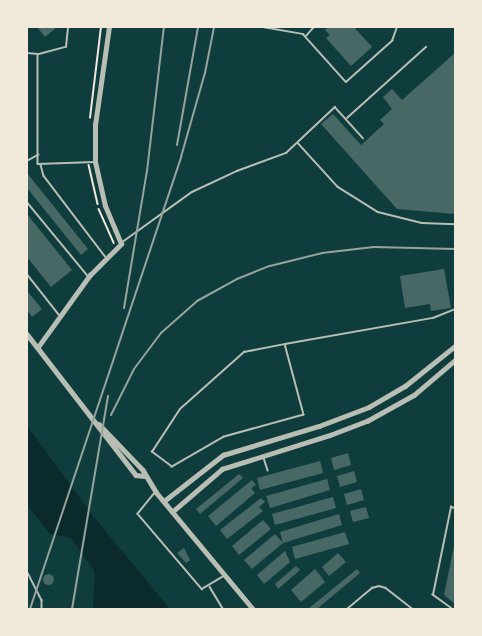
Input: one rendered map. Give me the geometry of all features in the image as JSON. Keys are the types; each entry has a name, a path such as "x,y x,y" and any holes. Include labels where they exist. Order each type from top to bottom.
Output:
{"street":[{"path":"38,347 89,277 121,244 105,206 95,162 95,125 109,27"},
{"path":"27,334 99,424 136,475 144,476 253,609"},
{"path":"164,501 215,459 260,442 319,426 369,407 413,381 455,346"},
{"path":"172,512 222,469 263,454 330,435 378,416 414,395 455,360"},
{"path":"260,442 263,454"}],"lane":[{"path":"27,53 38,54 66,47 68,27"},
{"path":"263,27 305,37 346,82 392,41 397,27"},
{"path":"305,37 314,27"},
{"path":"346,119 426,47"},
{"path":"38,54 38,164 41,164 44,176 106,258"},
{"path":"121,244 192,192 237,171 284,154 335,107 363,138"},
{"path":"297,142 338,187 378,212 422,223 455,224"},
{"path":"27,161 39,155"},
{"path":"41,164 95,162"},
{"path":"27,202 89,277"},
{"path":"27,274 60,316"},
{"path":"285,344 304,415 224,437 172,467 152,452 180,409 244,352 285,344 433,318 455,309"},
{"path":"263,454 268,470"},
{"path":"156,492 138,514 202,589 225,576"},
{"path":"452,609 433,595 451,507 455,508"},
{"path":"27,571 42,600 42,609"},
{"path":"210,586 223,608 219,609"},
{"path":"347,609 372,588 379,586 386,588 413,609"}],"water":[{"path":"27,426 93,516 170,609 93,609 95,572 71,538 50,534 27,505"}],"building":[{"path":"37,27 57,27 45,37"},
{"path":"329,27 354,27 372,47 351,66 326,38 330,35 325,30"},
{"path":"455,53 455,214 397,209 321,124 333,114 361,145 384,124 380,120 392,109 383,97 392,89 402,100"},
{"path":"27,173 88,249 81,255 27,188"},
{"path":"27,214 72,270 51,287 27,257"},
{"path":"444,269 451,308 431,311 430,304 405,308 400,276"},
{"path":"27,291 42,309 32,317 27,310"},
{"path":"348,453 351,465 334,470 331,458"},
{"path":"320,461 323,473 260,490 257,478"},
{"path":"354,471 357,482 340,487 337,476"},
{"path":"239,474 243,478 200,514 196,509"},
{"path":"327,479 330,490 270,508 266,496"},
{"path":"252,480 256,485 251,488 255,493 216,526 208,516"},
{"path":"361,489 364,500 347,505 344,494"},
{"path":"333,497 336,508 275,525 272,514"},
{"path":"261,498 265,502 259,507 263,511 227,539 220,530"},
{"path":"366,507 369,518 353,522 350,511"},
{"path":"339,514 342,525 283,543 280,532"},
{"path":"263,520 271,529 239,555 232,546"},
{"path":"345,532 349,544 295,559 292,547"},
{"path":"275,534 283,543 252,569 244,560"},
{"path":"455,546 455,604 444,595"},
{"path":"184,548 190,560 186,563 177,553"},
{"path":"285,551 290,562 264,584 257,575"},
{"path":"338,553 346,562 329,576 322,567"},
{"path":"296,566 300,570 278,589 275,584"},
{"path":"315,569 325,582 301,602 291,590"},
{"path":"357,569 360,573 317,609 308,609"},
{"path":"48,573 54,579 48,585 42,579"}],"railway":[{"path":"124,308 147,171 164,27"},
{"path":"177,145 198,27"},
{"path":"30,609 181,157 205,73 214,27"},
{"path":"111,415 134,369 161,333 197,301 237,279 270,266 322,253 374,247 455,249"},
{"path":"72,609 108,396"}]}
